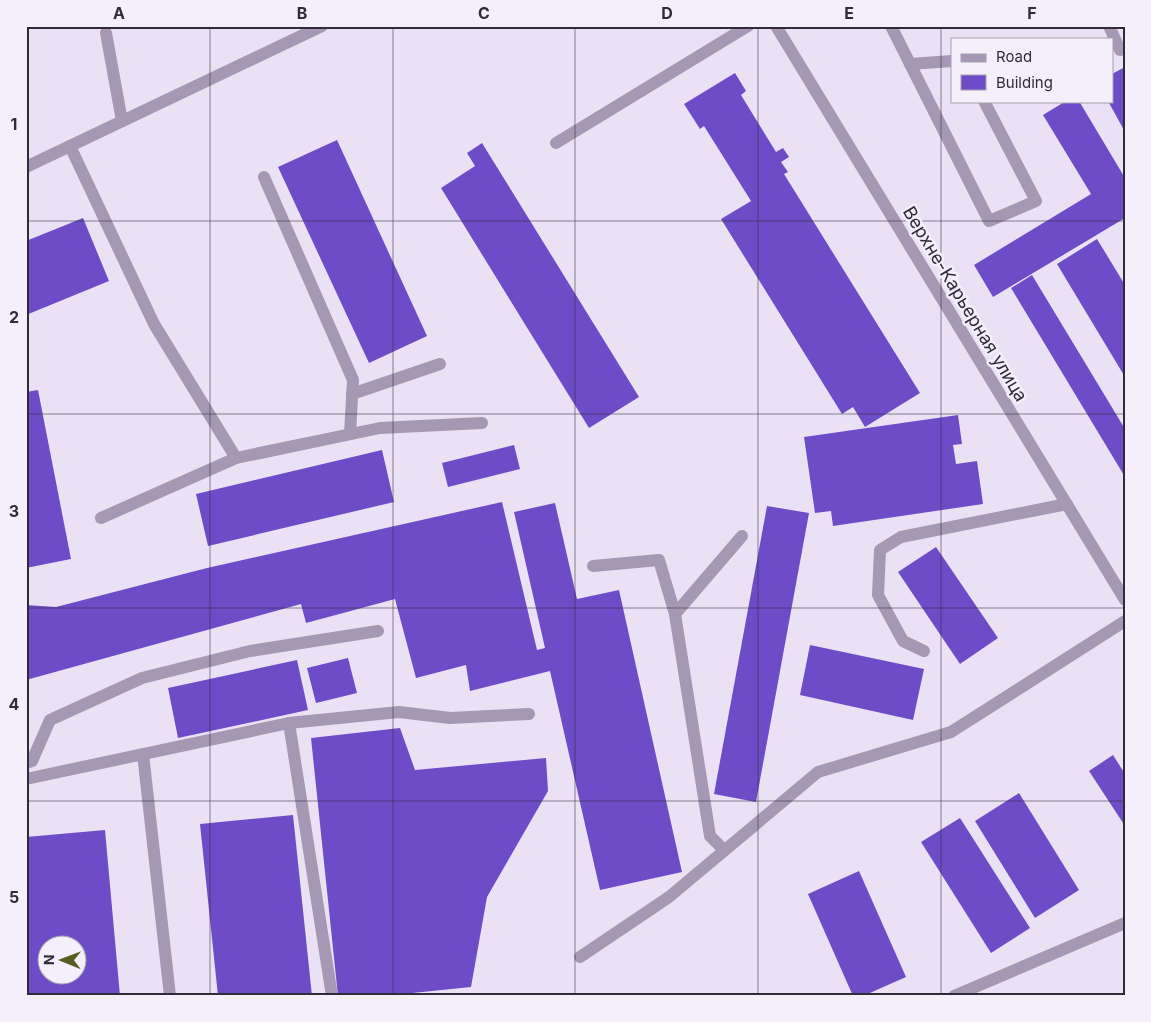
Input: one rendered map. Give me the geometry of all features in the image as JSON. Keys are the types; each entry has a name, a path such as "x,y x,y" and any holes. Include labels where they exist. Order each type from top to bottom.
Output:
{"street":[{"path":"26,167 322,26"},
{"path":"556,143 748,26"},
{"name":"Верхне-Карьерная улица","path":"776,26 1125,600"},
{"path":"891,26 989,221 1036,201 985,102"},
{"path":"1109,26 1120,50"},
{"path":"106,33 122,121"},
{"path":"910,64 951,61"},
{"path":"70,146 154,324 236,458"},
{"path":"264,178 353,380 350,434"},
{"path":"352,394 440,364"},
{"path":"101,518 236,458 380,428 482,423"},
{"path":"924,651 903,641 878,595 880,550 901,537 1067,504"},
{"path":"675,614 742,536"},
{"path":"594,566 659,560 675,614 710,836 723,849"},
{"path":"580,957 669,896 723,849 818,772 951,732 1125,621"},
{"path":"26,763 32,761 50,720 142,678 250,651 378,631"},
{"path":"26,779 289,724 399,712 450,718 529,714"},
{"path":"289,724 332,996"},
{"path":"143,754 170,996"},
{"path":"954,996 1125,923"}],"building":[{"path":"1125,67 1125,132 1109,102 1114,102 1114,73"},
{"path":"735,73 746,91 741,95 776,152 783,148 789,157 781,162 788,172 784,174 920,393 865,427 853,407 842,414 721,219 751,201 704,126 700,129 684,104"},
{"path":"1064,102 1080,102 1125,178 1125,218 993,297 974,265 1091,194 1043,115"},
{"path":"337,140 427,336 369,363 278,167"},
{"path":"482,143 639,397 589,428 441,188 475,166 467,153"},
{"path":"83,218 109,281 26,315 26,241"},
{"path":"1097,239 1125,285 1125,377 1057,264"},
{"path":"1032,275 1125,429 1125,477 1011,288"},
{"path":"38,390 71,559 26,568 26,392"},
{"path":"958,415 962,444 953,445 956,464 977,461 983,504 833,526 831,511 815,513 804,437"},
{"path":"514,445 520,469 448,487 442,463"},
{"path":"382,450 394,502 208,546 196,494"},
{"path":"502,502 537,650 545,648 514,512 555,503 577,599 619,590 682,872 600,890 550,671 470,691 466,665 416,678 395,599 306,623 301,604 26,680 26,605 56,607 207,568"},
{"path":"767,506 809,513 756,802 714,794"},
{"path":"936,547 998,638 960,664 898,572"},
{"path":"810,645 924,669 913,720 800,695"},
{"path":"348,658 357,693 316,703 307,668"},
{"path":"297,660 308,710 178,738 168,688"},
{"path":"400,728 415,770 546,758 548,791 487,897 471,987 383,996 338,996 311,738"},
{"path":"1113,755 1125,774 1125,826 1089,771"},
{"path":"1019,793 1079,890 1035,918 975,821"},
{"path":"293,815 312,996 218,996 200,824"},
{"path":"960,818 1030,928 991,953 921,842"},
{"path":"105,830 120,996 29,996 26,964 26,837"},
{"path":"859,871 906,977 863,996 853,996 808,894"}]}
